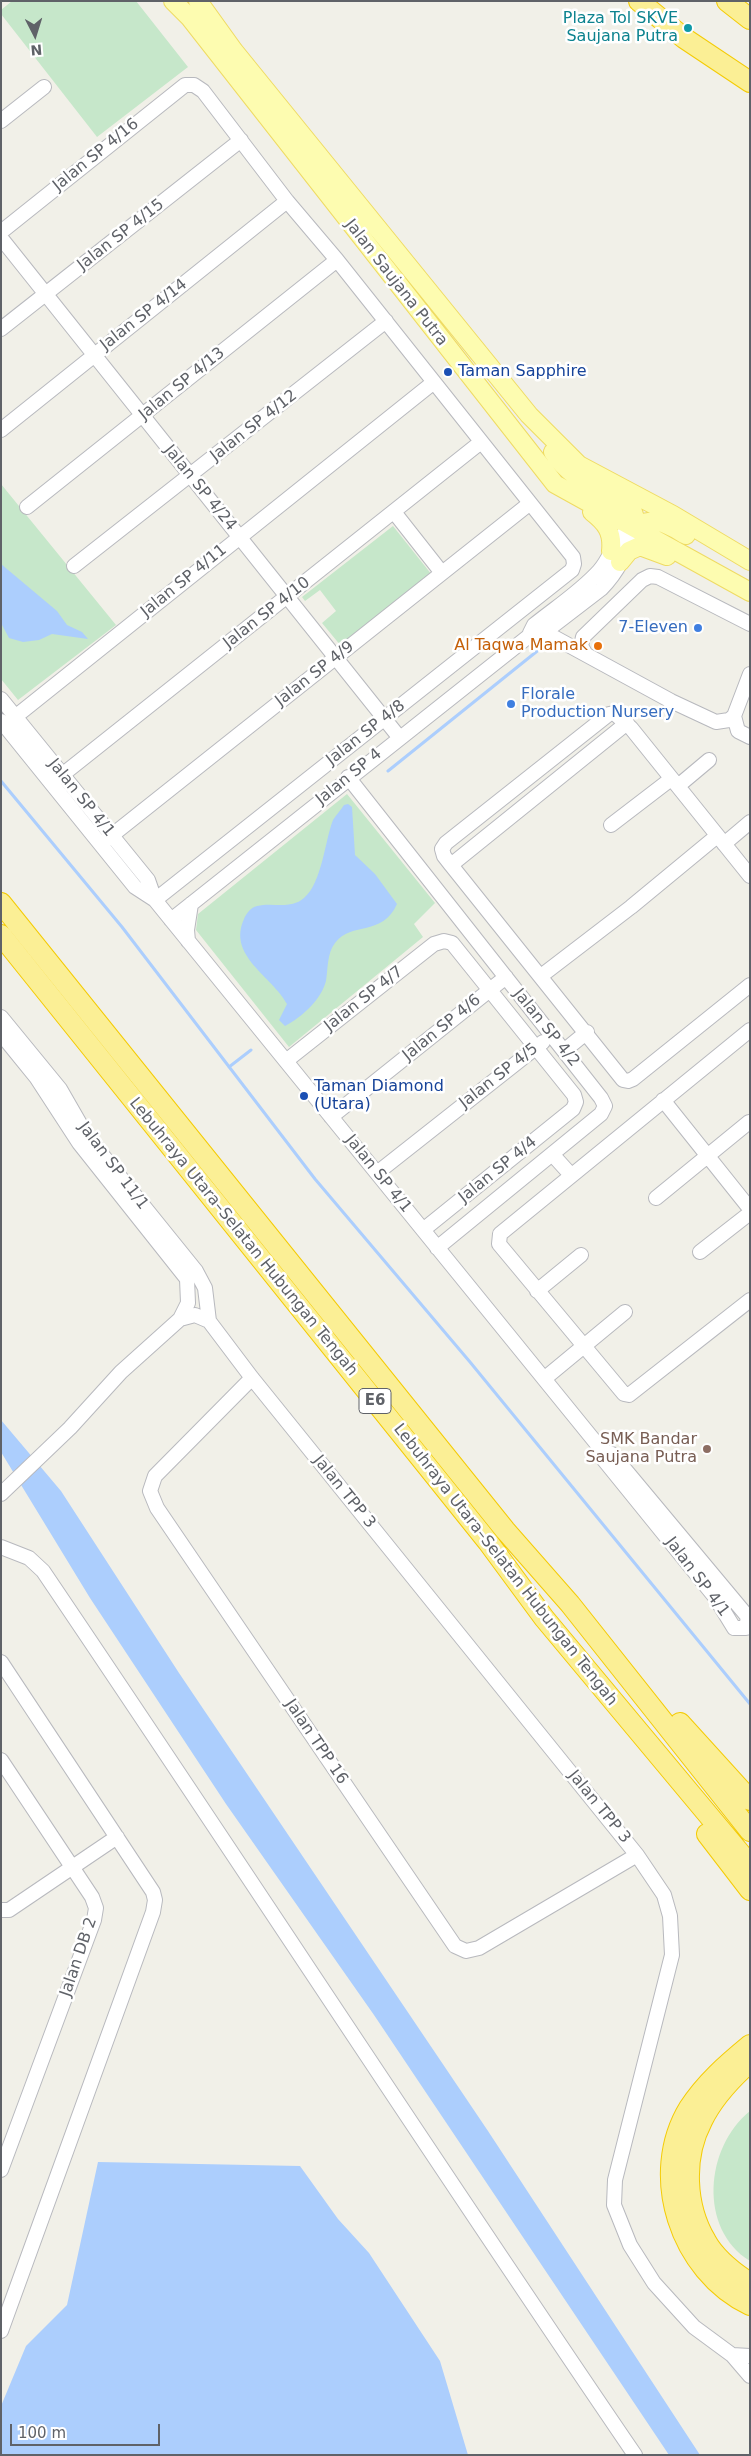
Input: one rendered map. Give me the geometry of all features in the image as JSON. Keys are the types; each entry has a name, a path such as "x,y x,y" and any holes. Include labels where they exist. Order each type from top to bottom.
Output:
{"highway":[{"path":"639,1 684,38 750,82"},
{"path":"727,1 750,19"},
{"name":"Lebuhraya Utara–Selatan Hubungan Tengah","path":"1,903 493,1514 570,1604 750,1831"},
{"name":"Lebuhraya Utara–Selatan Hubungan Tengah","path":"1,935 488,1542 544,1618 750,1865"},
{"path":"570,1604 750,1800"},
{"path":"544,1618 750,1890"},
{"path":"750,2045 707,2084 689,2109 678,2133 671,2180 673,2206 681,2232 692,2253 706,2272 725,2289 750,2305"},
{"path":"750,2062 715,2099 702,2121 692,2149 689,2173 695,2211 706,2241 719,2258 750,2283"}],"main road":[{"name":"Jalan Saujana Putra","path":"173,1 190,18 545,473 567,492 750,592"},
{"path":"178,1 190,18"},
{"name":"Jalan Saujana Putra","path":"198,1 234,51 529,415 579,465 673,515 750,561"},
{"path":"529,415 568,472 632,509 634,527 650,520 657,521 750,571"},
{"path":"567,492 604,521 610,530 616,556 640,546 750,592"}],"street":[{"name":"Jalan SP 4/16","path":"1,232 185,85 194,85 203,91 241,140"},
{"path":"1,121 44,87"},
{"path":"241,140 287,201 386,321 529,504"},
{"name":"Jalan SP 4/15","path":"1,329 241,140"},
{"name":"Jalan SP 4/14","path":"1,430 287,201"},
{"name":"Jalan SP 4/24","path":"1,238 399,737"},
{"name":"Jalan SP 4/13","path":"26,507 143,416 337,260"},
{"name":"Jalan SP 4/12","path":"74,566 386,321"},
{"name":"Jalan SP 4/11","path":"7,721 434,382"},
{"name":"Jalan SP 4/10","path":"57,779 288,598 481,442"},
{"name":"Jalan SP 4/8","path":"155,900 572,570 574,564 573,557 529,504"},
{"name":"Jalan SP 4/9","path":"106,840 529,504"},
{"path":"394,512 442,573"},
{"name":"Jalan SP 4","path":"171,920 348,777 536,631 601,589 616,556 631,542 634,527"},
{"path":"585,653 581,646 583,637 642,580 650,576 658,578 750,624"},
{"path":"536,631 585,653 716,722 729,720 734,716 750,674"},
{"name":"Jalan SP 4/1","path":"1,698 7,721 106,840 148,880 155,900 601,1449 604,1460 715,1597 734,1628 746,1628 748,1617 612,1454 601,1449"},
{"path":"750,876 628,723 618,714 610,714 446,843 442,849 444,856 587,1032 623,1080 628,1081 750,984"},
{"path":"734,716 738,732 750,738"},
{"path":"452,865 628,723"},
{"path":"611,825 709,760"},
{"name":"Jalan SP 4/2","path":"348,777 564,1050 605,1106 601,1114 437,1248"},
{"path":"541,976 720,840 750,822"},
{"path":"188,941 187,930 191,904"},
{"name":"Jalan SP 4/7","path":"286,1061 434,944 444,941 452,943 490,989"},
{"name":"Jalan SP 4/6","path":"331,1117 506,977"},
{"path":"490,989 537,1046"},
{"name":"Jalan SP 11/1","path":"1,1017 60,1089 87,1136 196,1271 205,1288 210,1321"},
{"path":"750,1030 571,1175 500,1234 498,1239 499,1244 537,1291 624,1394 629,1395 750,1300"},
{"path":"564,1050 587,1032"},
{"name":"Jalan SP 11/1","path":"1,1034 36,1077 78,1143 187,1279 188,1303 180,1319"},
{"name":"Jalan SP 4/5","path":"377,1173 552,1035"},
{"name":"Jalan SP 4/4","path":"423,1230 573,1109 576,1102 574,1095 537,1046"},
{"path":"663,1100 750,1209"},
{"path":"656,1198 749,1122"},
{"path":"552,1154 571,1175"},
{"path":"700,1252 750,1213"},
{"path":"537,1291 581,1255"},
{"path":"544,1379 625,1312"},
{"path":"1,1494 70,1428 121,1372 180,1319 195,1315 210,1321"},
{"name":"Jalan TPP 3","path":"210,1321 252,1378 637,1855 664,1895 670,1916 672,1955 615,2180 614,2205 630,2245 654,2283 694,2327 732,2355 750,2376"},
{"name":"Jalan TPP 16","path":"252,1378 154,1476 150,1491 157,1508 455,1946 466,1951 479,1948 637,1855"},
{"path":"1,1547 29,1558 44,1571 215,1825 376,2072 635,2455"},
{"path":"1,1662 153,1892 155,1900 153,1912 1,2331"},
{"name":"Jalan DB 2","path":"1,1760 92,1897 96,1908 94,1920 1,2170"},
{"path":"1,1910 10,1910 117,1837"},
{"path":"732,2355 750,2356"}],"green space":[{"path":"12,1 136,1 188,67 97,137 1,14 1,10"},
{"path":"1,484 116,625 18,700 1,679"},
{"path":"393,526 432,575 341,646 322,623 336,611 320,590 305,601 302,597"},
{"path":"347,794 435,903 414,924 423,937 289,1047 196,930 198,914"},
{"path":"750,2111 750,2261 733,2247 722,2229 715,2209 714,2188 717,2166 724,2145 735,2126"}],"water":[{"path":"1,564 57,611 67,625 82,632 88,639 52,634 39,640 23,642 9,638 1,623"},
{"path":"348,804 352,807 355,855 375,874 397,904 391,914 383,921 350,932 342,936 335,943 329,956 326,981 320,995 304,1013 285,1026 279,1020 287,1004 246,955 241,944 240,932 246,915 255,907 293,904 299,902 310,891 319,872 333,820 344,805"},
{"path":"1,1420 61,1491 179,1673 488,2131 700,2455 669,2455 374,2015 226,1804 90,1598 1,1452"},
{"path":"98,2162 300,2166 338,2219 369,2253 440,2361 468,2455 1,2455 1,2406 26,2346 67,2305"}],"waterway":[{"path":"388,771 546,644"},
{"path":"1,781 122,927 315,1179 470,1362 750,1704"},
{"path":"229,1067 251,1050"}],"place":[{"name":"Plaza Tol SKVE Saujana Putra","path":"688,28"},
{"name":"Taman Sapphire","path":"448,372"},
{"name":"7-Eleven","path":"698,628"},
{"name":"Al Taqwa Mamak","path":"598,646"},
{"name":"Florale Production Nursery","path":"511,704"},
{"name":"Taman Diamond (Utara)","path":"304,1096"},
{"name":"SMK Bandar Saujana Putra","path":"707,1449"}]}
